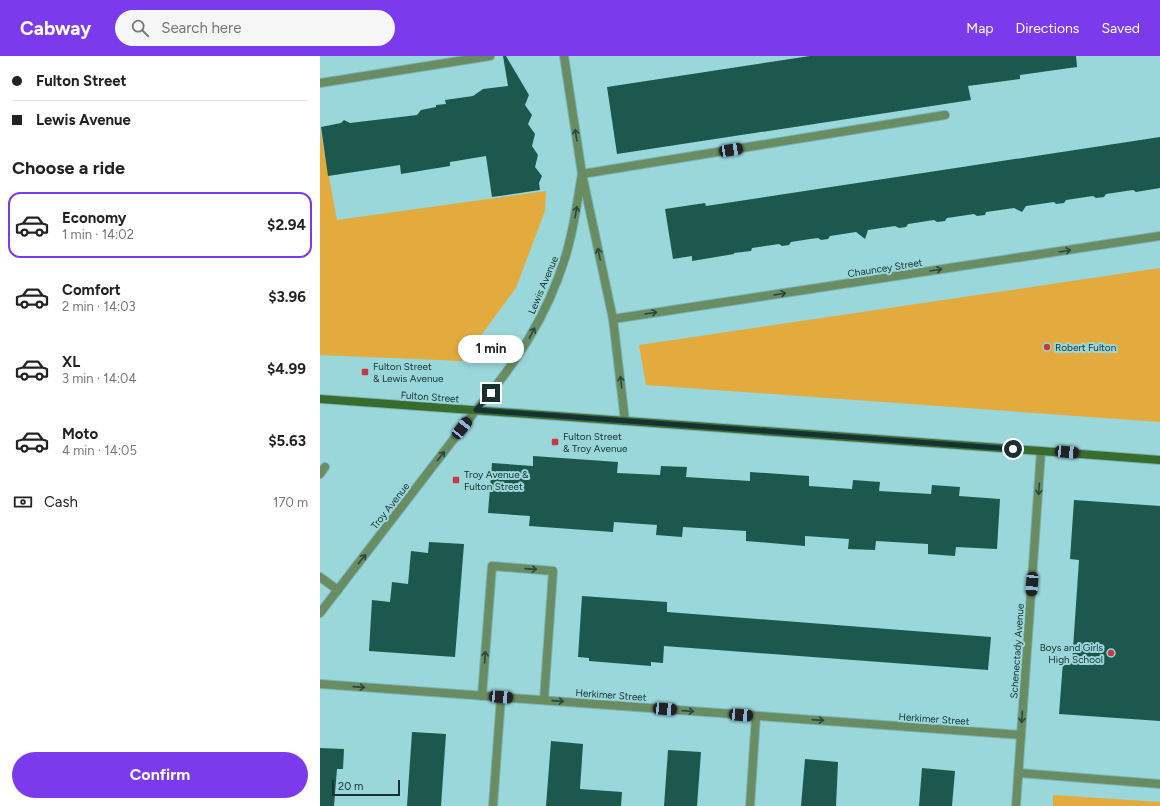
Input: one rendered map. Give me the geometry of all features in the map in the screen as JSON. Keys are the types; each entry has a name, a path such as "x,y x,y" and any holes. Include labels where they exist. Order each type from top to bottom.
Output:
{"main road":[{"name":"Fulton Street","path":"320,399 1160,460"}],"street":[{"path":"320,83 490,56"},
{"name":"Lewis Avenue","path":"564,56 582,174 613,319 626,421"},
{"path":"582,174 945,115"},
{"name":"Lewis Avenue","path":"476,410 498,385 524,347 548,304 565,257 575,216 582,174"},
{"name":"Chauncey Street","path":"613,319 1160,236"},
{"name":"Troy Avenue","path":"320,613 476,410"},
{"name":"Schenectady Avenue","path":"1016,806 1041,451"},
{"path":"320,466 325,467 320,474"},
{"path":"482,696 492,566 553,571 544,700"},
{"path":"320,577 338,590"},
{"name":"Herkimer Street","path":"320,684 1021,735"},
{"path":"493,806 501,697"},
{"path":"750,806 756,716"},
{"path":"1018,773 1160,784"}],"shaded area":[{"path":"320,129 337,220 546,191 545,211 516,288 462,361 320,355"},
{"path":"1160,268 1160,422 646,385 639,345"},
{"path":"1053,795 1160,802 1160,806 1053,806"}],"building":[{"path":"503,56 506,56 529,95 525,105 532,115 528,124 535,134 532,146 538,155 535,167 542,176 539,183 540,190 492,197 486,156 450,162 450,166 401,174 400,165 328,176 321,127 341,123 344,120 350,123 417,115 421,110 436,107 436,105 446,104 445,100 473,96 483,89 508,86"},
{"path":"810,56 1076,56 1077,67 1020,75 1020,79 968,86 971,100 617,154 607,87"},
{"path":"1160,137 1160,188 1136,192 1133,190 1106,194 1104,197 1096,198 1093,196 1066,200 1064,203 1056,204 1054,202 1026,206 1022,212 1014,208 986,212 985,215 977,216 974,214 947,218 945,221 937,222 934,220 908,224 906,227 899,228 895,226 868,230 865,239 856,232 830,236 828,239 821,240 818,238 791,242 789,245 782,246 779,244 752,248 751,251 692,261 692,256 673,259 665,209 705,203 706,206"},
{"path":"533,456 618,462 617,473 660,475 661,466 687,467 686,477 750,481 750,472 809,476 809,486 852,489 853,480 880,482 879,491 931,494 932,485 960,487 959,496 1000,499 997,549 956,547 955,556 928,554 928,544 876,541 875,550 848,549 849,539 805,536 805,546 746,541 746,531 683,527 682,537 656,535 657,525 614,522 613,532 529,526 530,516 488,513 492,463 533,466"},
{"name":"Boys and Girls High School","path":"1074,500 1160,506 1160,721 1059,714 1063,662 1072,663 1079,560 1070,559"},
{"path":"429,542 464,544 455,657 369,651 372,600 390,602 392,582 408,584 411,551 428,553"},
{"path":"582,596 667,602 667,612 991,637 988,670 664,646 663,663 651,662 651,666 589,661 589,658 578,657"},
{"path":"412,732 446,734 441,806 407,806"},
{"path":"551,741 583,744 580,789 622,792 621,806 546,806"},
{"path":"320,748 344,749 343,769 337,769 334,806 320,806"},
{"path":"668,750 701,752 697,806 664,806"},
{"path":"805,759 838,762 836,806 801,806"},
{"path":"922,768 955,771 952,806 919,806"}],"place":[{"name":"Robert Fulton","path":"1047,347"},
{"name":"Fulton Street & Lewis Avenue","path":"365,372"},
{"name":"Fulton Street & Troy Avenue","path":"555,442"},
{"name":"Troy Avenue & Fulton Street","path":"456,480"},
{"name":"Boys and Girls High School","path":"1111,653"}],"route":[{"path":"491,393 476,410 1013,449"}]}
